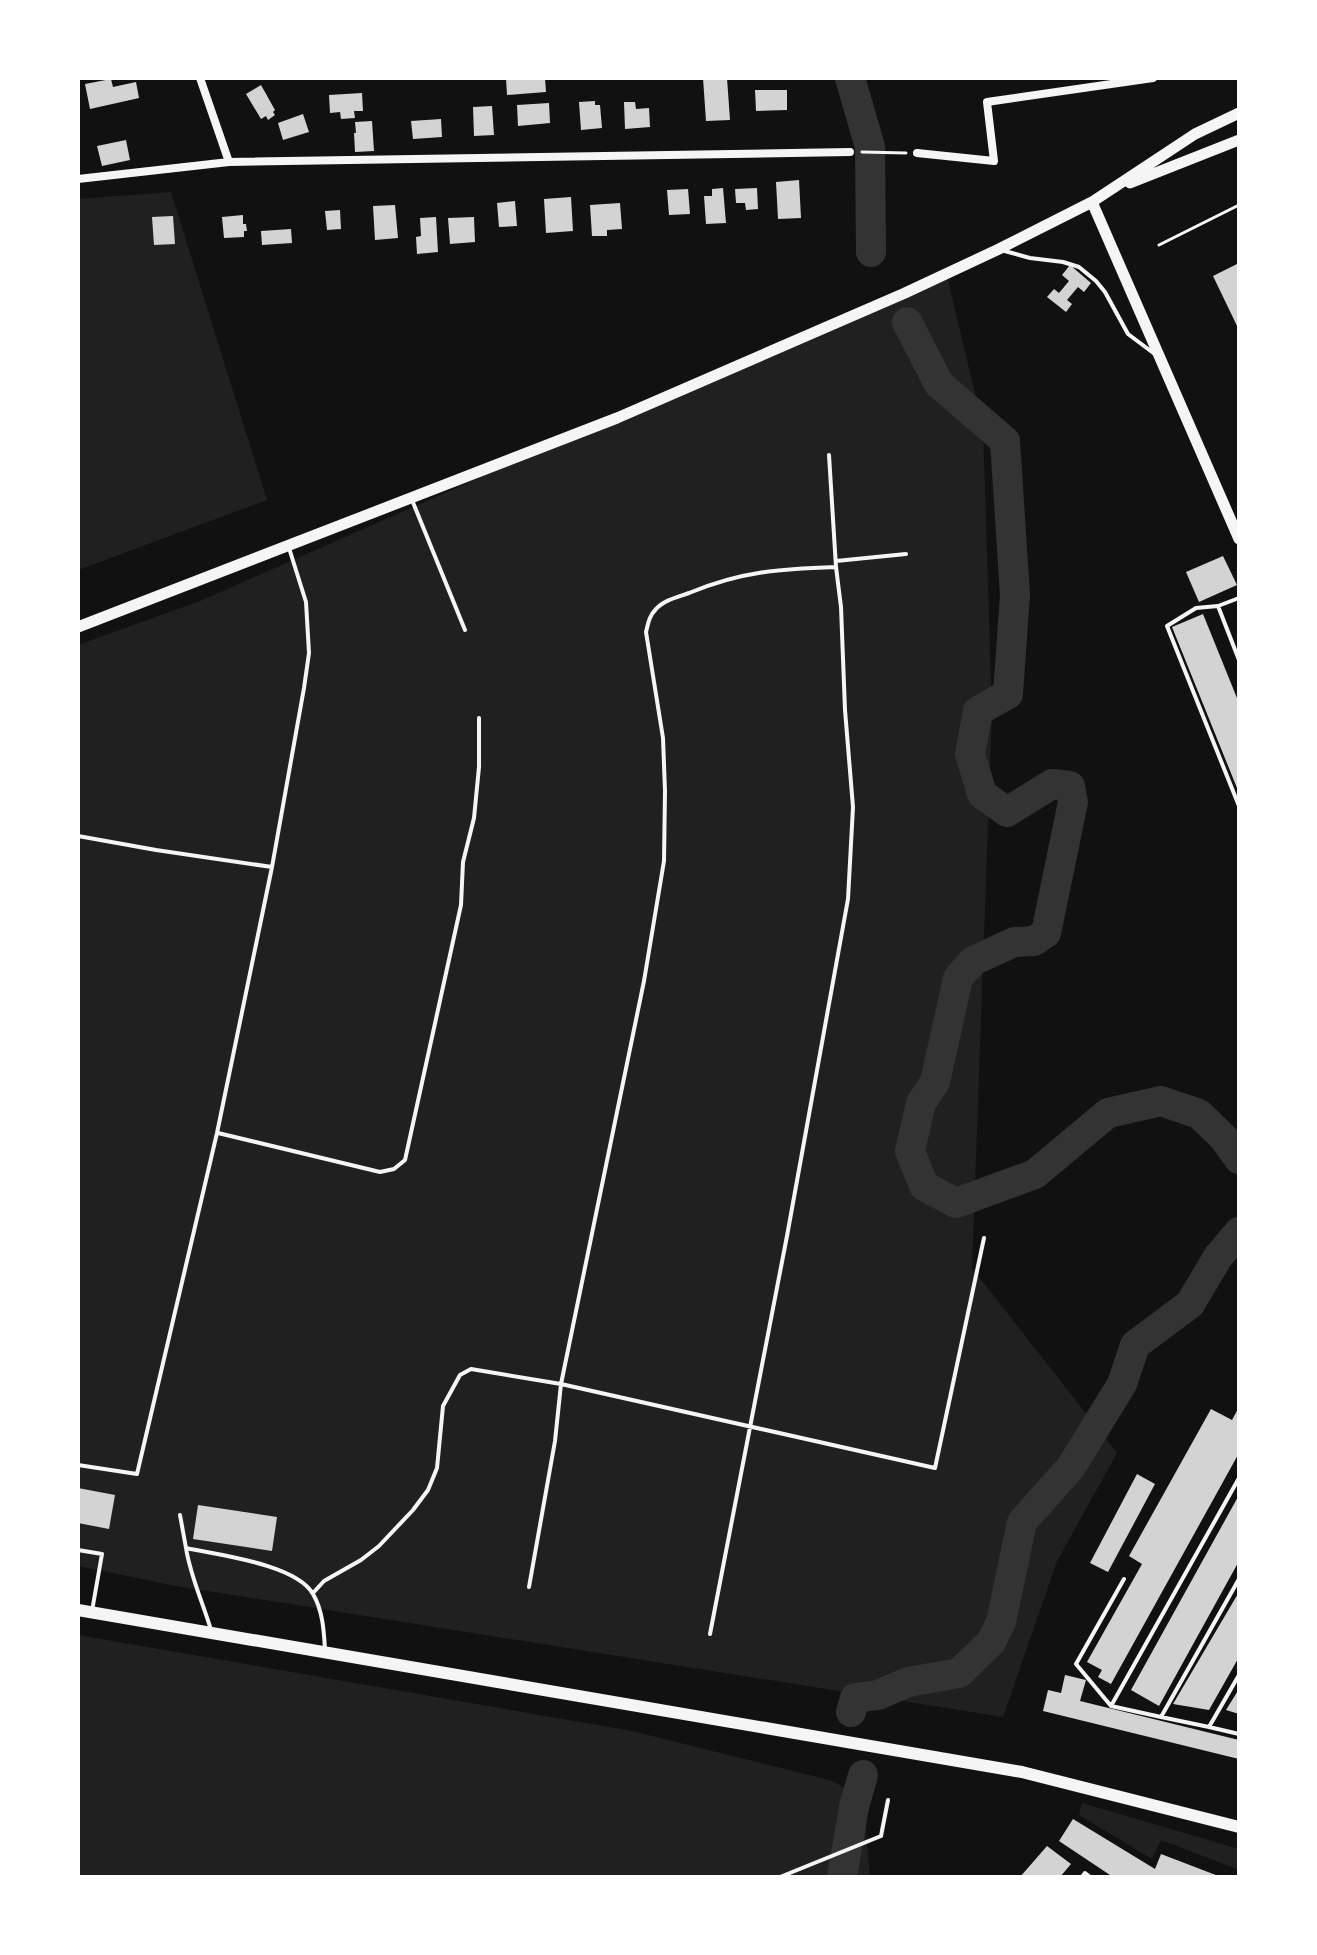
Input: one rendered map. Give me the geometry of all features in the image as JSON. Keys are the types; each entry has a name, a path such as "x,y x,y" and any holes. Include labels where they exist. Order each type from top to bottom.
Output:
{"main road":[{"path":"78,627 617,418 905,293 1092,202 1195,134 1239,113"},
{"path":"1111,191 1239,140"},
{"path":"1092,202 1239,539"},
{"path":"78,1610 1022,1772 1239,1827"}],"street":[{"path":"200,78 229,162"},
{"path":"917,153 994,161 987,102 1153,78"},
{"path":"78,179 229,162 850,152"}],"lane":[{"path":"999,249 1079,267 1105,292 1128,334 1159,358"},
{"path":"710,1634 848,899 853,807 829,455"},
{"path":"411,498 465,630"},
{"path":"78,1465 137,1474 217,1133 272,867 309,653 306,602 288,545"},
{"path":"529,1587 555,1441 561,1384 644,981 664,861 663,738 646,632 649,619 667,601 754,572 906,554"},
{"path":"1238,802 1167,626 1196,608 1218,606 1239,598"},
{"path":"1218,606 1239,660"},
{"path":"217,1133 380,1172 394,1169 405,1160 461,905 463,862 474,818 479,767 479,718"},
{"path":"78,836 272,867"},
{"path":"313,1593 324,1581 379,1546 428,1490 437,1468 443,1406 460,1375 471,1369 561,1384 935,1468 984,1238"},
{"path":"1111,1706 1239,1478"},
{"path":"180,1515 188,1564 212,1632"},
{"path":"186,1548 267,1566 300,1581 313,1593 322,1621 326,1652"},
{"path":"78,1550 102,1554 92,1612"},
{"path":"1124,1579 1076,1664 1111,1706 1239,1734"},
{"path":"1161,1717 1239,1579"},
{"path":"1209,1727 1239,1675"},
{"path":"780,1877 881,1836 888,1800"},
{"path":"1082,1877 1085,1873 1090,1877"}],"path":[{"path":"850,152 917,153"},
{"path":"1159,245 1239,205"}],"shaded area":[{"path":"171,192 267,500 78,570 78,199"},
{"path":"946,272 983,427 992,712 972,1268 1117,1453 1057,1561 1003,1717 176,1586 78,1566 78,645 200,601"},
{"path":"78,1635 632,1731 829,1780 863,1796 870,1877 78,1877"},
{"path":"1082,1803 1239,1849 1239,1870 1161,1840 1152,1859 1079,1815"}],"building":[{"path":"506,78 545,78 546,92 507,95"},
{"path":"703,78 727,78 730,120 706,121"},
{"path":"111,79 113,87 136,82 139,98 90,109 85,84"},
{"path":"261,85 275,110 275,115 268,120 266,116 261,119 246,94"},
{"path":"755,90 787,90 787,110 756,111"},
{"path":"362,93 363,111 354,111 355,118 341,119 340,112 330,113 329,95"},
{"path":"595,101 595,105 600,105 602,128 581,130 579,102"},
{"path":"624,102 635,102 636,109 649,108 650,127 625,129"},
{"path":"549,103 550,123 518,126 517,105"},
{"path":"492,106 494,135 474,136 473,107"},
{"path":"303,114 309,132 283,140 278,123"},
{"path":"441,119 442,137 413,139 411,121"},
{"path":"372,121 374,151 355,152 355,122"},
{"path":"126,140 130,160 102,166 97,146"},
{"path":"799,180 801,218 778,219 776,182"},
{"path":"723,188 726,223 706,224 704,196 712,196 712,189"},
{"path":"757,188 758,209 746,210 745,203 736,203 735,189"},
{"path":"688,189 690,214 669,215 667,190"},
{"path":"571,197 573,231 546,233 544,199"},
{"path":"515,201 517,226 499,227 497,203"},
{"path":"620,203 622,229 607,230 607,236 592,236 590,205"},
{"path":"395,205 398,238 375,240 373,206"},
{"path":"340,210 341,229 327,230 325,211"},
{"path":"243,215 247,231 244,231 244,237 224,238 222,217"},
{"path":"173,216 175,244 154,245 152,217"},
{"path":"436,217 438,252 417,254 416,237 421,236 420,218"},
{"path":"474,217 475,242 450,244 448,218"},
{"path":"291,229 292,243 262,245 261,231"},
{"path":"1239,263 1239,330 1213,276"},
{"path":"1070,265 1091,283 1084,292 1078,287 1067,300 1072,304 1066,312 1047,297 1054,289 1059,293 1069,281 1062,275"},
{"path":"1223,556 1237,585 1199,602 1186,572"},
{"path":"1203,614 1239,703 1237,788 1172,627"},
{"path":"1239,1407 1239,1453 1111,1684 1098,1677 1102,1670 1087,1662 1142,1564 1129,1556 1211,1409 1232,1420"},
{"path":"1137,1474 1155,1484 1108,1572 1090,1563"},
{"path":"78,1488 115,1495 109,1529 78,1523"},
{"path":"1239,1495 1239,1561 1159,1706 1131,1690"},
{"path":"198,1505 277,1517 272,1551 193,1539"},
{"path":"1239,1592 1239,1657 1209,1710 1173,1704"},
{"path":"1065,1675 1086,1680 1080,1701 1239,1740 1239,1759 1043,1711 1048,1690 1061,1693"},
{"path":"1239,1689 1239,1714 1226,1710"},
{"path":"1073,1819 1155,1869 1161,1854 1221,1877 1113,1877 1059,1841"},
{"path":"1047,1846 1071,1864 1060,1877 1020,1877"}],"waterway":[{"path":"850,78 870,147 871,252"},
{"path":"907,322 939,384 1005,441 1015,595 1008,694 978,711 970,754 982,794 1007,812 1052,784 1070,786 1073,802 1046,933 1034,941 1014,942 973,961 958,978 935,1082 921,1103 910,1151 924,1186 956,1203 1035,1174 1108,1113 1161,1101 1199,1114 1224,1138 1239,1159"},
{"path":"851,1712 855,1698 878,1695 908,1682 959,1673 991,1642 1001,1622 1022,1522 1071,1467 1122,1384 1135,1345 1190,1304 1218,1257 1239,1232"},
{"path":"842,1877 863,1775"}]}
